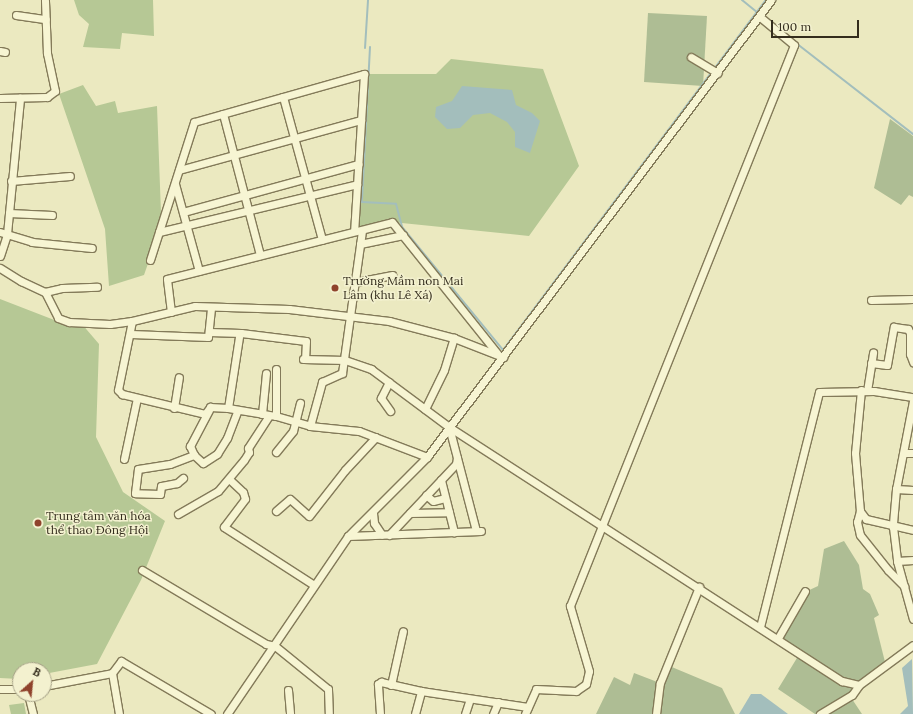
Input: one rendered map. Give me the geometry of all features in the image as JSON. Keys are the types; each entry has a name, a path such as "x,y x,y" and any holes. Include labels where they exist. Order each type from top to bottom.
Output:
{"street":[{"path":"0,98 47,97 54,94 51,70 46,53 45,0"},
{"path":"227,714 275,646 314,585 348,536 373,513 427,457 500,355 715,71 760,17 771,0"},
{"path":"16,15 46,19"},
{"path":"380,714 378,683 470,699 498,702 527,711 536,688 576,691 586,684 589,671 570,606 794,45 760,17"},
{"path":"691,57 715,71"},
{"path":"150,260 194,122 364,74 357,184 358,231 360,244 345,360 342,373 322,382 310,426"},
{"path":"283,97 322,240"},
{"path":"0,256 4,233 10,213 11,181 20,98"},
{"path":"223,114 260,256"},
{"path":"179,170 361,120"},
{"path":"183,212 358,164"},
{"path":"11,181 70,176"},
{"path":"175,183 199,271"},
{"path":"159,232 357,184"},
{"path":"10,213 52,215"},
{"path":"171,312 167,279 392,222 500,355"},
{"path":"4,233 32,242 92,248"},
{"path":"360,244 403,235"},
{"path":"0,268 45,292 58,318 65,322 110,324 132,321 195,306 289,309 352,314 454,338 500,355"},
{"path":"356,282 392,275"},
{"path":"45,292 62,288 97,287"},
{"path":"871,300 913,299"},
{"path":"131,334 208,337 211,307"},
{"path":"132,321 131,334 118,390 122,394 174,408 205,414 210,407"},
{"path":"871,363 887,365 894,327 908,329 910,333 910,354 913,362"},
{"path":"209,332 241,333 306,341 304,359 345,360 371,369 449,427 601,528 699,587 842,681 859,685"},
{"path":"228,408 238,337"},
{"path":"425,409 444,370 454,338"},
{"path":"873,352 864,391 855,453 860,511 857,522 860,535 888,570 904,586"},
{"path":"178,514 218,491 249,452 248,448 269,415 276,369"},
{"path":"266,374 269,415"},
{"path":"174,408 179,377"},
{"path":"389,382 381,398 390,411"},
{"path":"760,627 819,392 864,391 913,397"},
{"path":"124,459 137,398"},
{"path":"913,401 896,489 893,527 897,561 913,619"},
{"path":"276,452 293,431 300,403"},
{"path":"210,407 228,408 269,415 310,426 359,431 427,457"},
{"path":"210,407 198,434 190,446 194,455 202,462 217,454 227,438 238,410"},
{"path":"348,536 479,531 449,427"},
{"path":"276,511 290,499 309,516 345,470 376,437"},
{"path":"904,453 913,453"},
{"path":"183,478 177,483 161,486 160,494 135,493 138,469 170,464 194,455"},
{"path":"386,535 410,513 456,464 457,458"},
{"path":"229,479 243,492 245,499 224,523 224,527 314,585"},
{"path":"441,480 454,532"},
{"path":"896,489 913,490"},
{"path":"426,495 433,501"},
{"path":"433,501 445,498"},
{"path":"432,512 433,501"},
{"path":"860,511 866,519 893,527 913,530"},
{"path":"410,513 449,512"},
{"path":"373,513 374,523 386,535"},
{"path":"897,561 913,560"},
{"path":"142,570 266,644 275,646 328,689 329,714"},
{"path":"656,714 660,683 699,587"},
{"path":"778,638 805,590"},
{"path":"391,685 403,631"},
{"path":"820,714 852,695 859,685 913,645"},
{"path":"52,684 112,673 121,661 211,714"},
{"path":"112,673 119,714"},
{"path":"0,689 12,689"},
{"path":"288,690 290,714"},
{"path":"415,714 422,691"},
{"path":"465,714 470,699"},
{"path":"30,702 33,714"},
{"path":"493,714 498,702"}],"green space":[{"path":"74,0 153,0 154,36 122,33 120,49 83,47 89,24 79,15"},
{"path":"648,13 707,16 703,86 644,82"},
{"path":"451,59 543,69 579,166 529,236 392,222 354,231 364,74 436,74"},
{"path":"83,85 96,106 115,101 118,113 157,106 161,213 159,232 144,275 109,286 105,229 59,94"},
{"path":"890,119 913,136 913,197 909,195 901,205 874,188"},
{"path":"0,299 62,323 81,323 99,344 96,437 123,492 165,521 141,580 97,664 52,672 52,662 12,662 12,679 0,678"},
{"path":"844,541 859,565 863,589 870,594 879,615 874,618 886,666 848,693 862,714 815,714 778,689 800,653 778,638 803,593 818,586 824,549"},
{"path":"667,665 722,688 735,714 596,714 614,677 630,685 634,673 660,683"},
{"path":"24,703 26,714 11,714 9,705"}],"water":[{"path":"462,86 512,90 516,105 532,113 540,121 530,153 515,147 515,132 507,122 490,113 473,115 460,128 447,129 435,117 436,107 452,101"},
{"path":"912,659 913,714 900,714 908,706 902,668"},
{"path":"751,694 761,694 788,714 739,714"}],"waterway":[{"path":"365,48 368,0"},
{"path":"742,0 757,12"},
{"path":"370,47 362,202 396,204 402,227 503,350 766,0"},
{"path":"796,43 913,134"}],"place":[{"name":"Trường Mầm non Mai Lâm (khu Lê Xá)","path":"335,288"},
{"name":"Trung tâm văn hóa thể thao Đông Hội","path":"38,523"}]}
